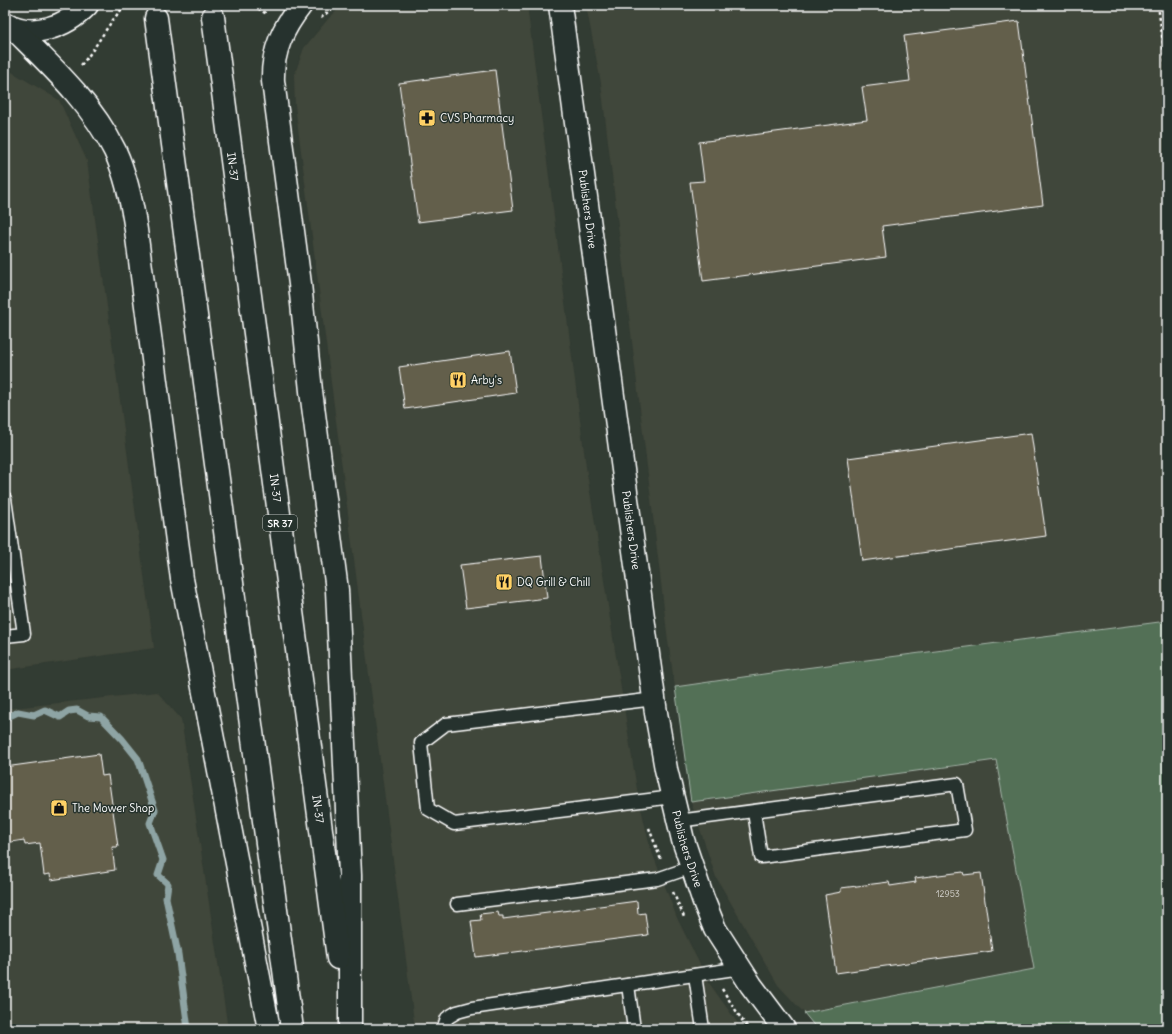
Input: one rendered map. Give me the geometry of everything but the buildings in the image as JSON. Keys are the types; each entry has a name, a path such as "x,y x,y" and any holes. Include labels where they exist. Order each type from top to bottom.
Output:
{"main road":[{"path":"8,25 27,30 40,30 55,27 66,22 87,5"},
{"path":"301,5 293,15 281,36 274,60 273,81 300,284 311,391 337,590 350,875 349,1029"},
{"name":"Publishers Drive","path":"560,5 654,699 678,821 692,867 715,929 751,985 784,1029"},
{"name":"IN-37","path":"213,17 349,1029"},
{"path":"156,18 292,1029"},
{"path":"8,25 83,100 115,151 131,200 182,579 269,1029"}],"lane":[{"path":"5,500 24,634 5,636"},
{"path":"654,699 446,724 421,743 428,809 454,824 673,797"},
{"path":"678,821 957,784 965,830 761,857 754,812"},
{"path":"457,904 657,879 692,867"},
{"path":"443,1029 447,1018 457,1012 472,1008 741,968"},
{"path":"695,975 704,1029"},
{"path":"628,985 634,1029"}],"path":[{"path":"78,68 95,48 112,21 126,5"},
{"path":"253,5 272,18"},
{"path":"1158,5 1167,73"}],"shaded area":[{"path":"343,5 527,5 586,467 638,796 650,847 677,918 709,983 742,1029 415,1029 295,105 294,76 304,48 329,18"},
{"path":"586,5 1167,5 1167,621 805,668 675,687 668,641 601,83"},
{"path":"5,68 59,100 87,161 154,648 5,670"},
{"path":"157,692 181,719 228,1029 5,1029 5,709"},
{"path":"996,760 1035,969 804,1013 778,985 716,877 691,802"}],"green space":[{"path":"1167,621 1167,1029 817,1029 804,1013 1034,969 996,760 691,802 675,687 805,668"}],"waterway":[{"path":"5,718 18,712 34,715 45,710 60,717 69,711 77,710 88,716 101,717 122,739 138,759 155,810 150,823 163,860 158,875 168,884 166,898 178,954 188,1029"}],"place":[{"name":"CVS Pharmacy","path":"427,118"},
{"name":"Arby's","path":"458,380"},
{"name":"DQ Grill & Chill","path":"504,582"},
{"name":"The Mower Shop","path":"59,808"}]}
